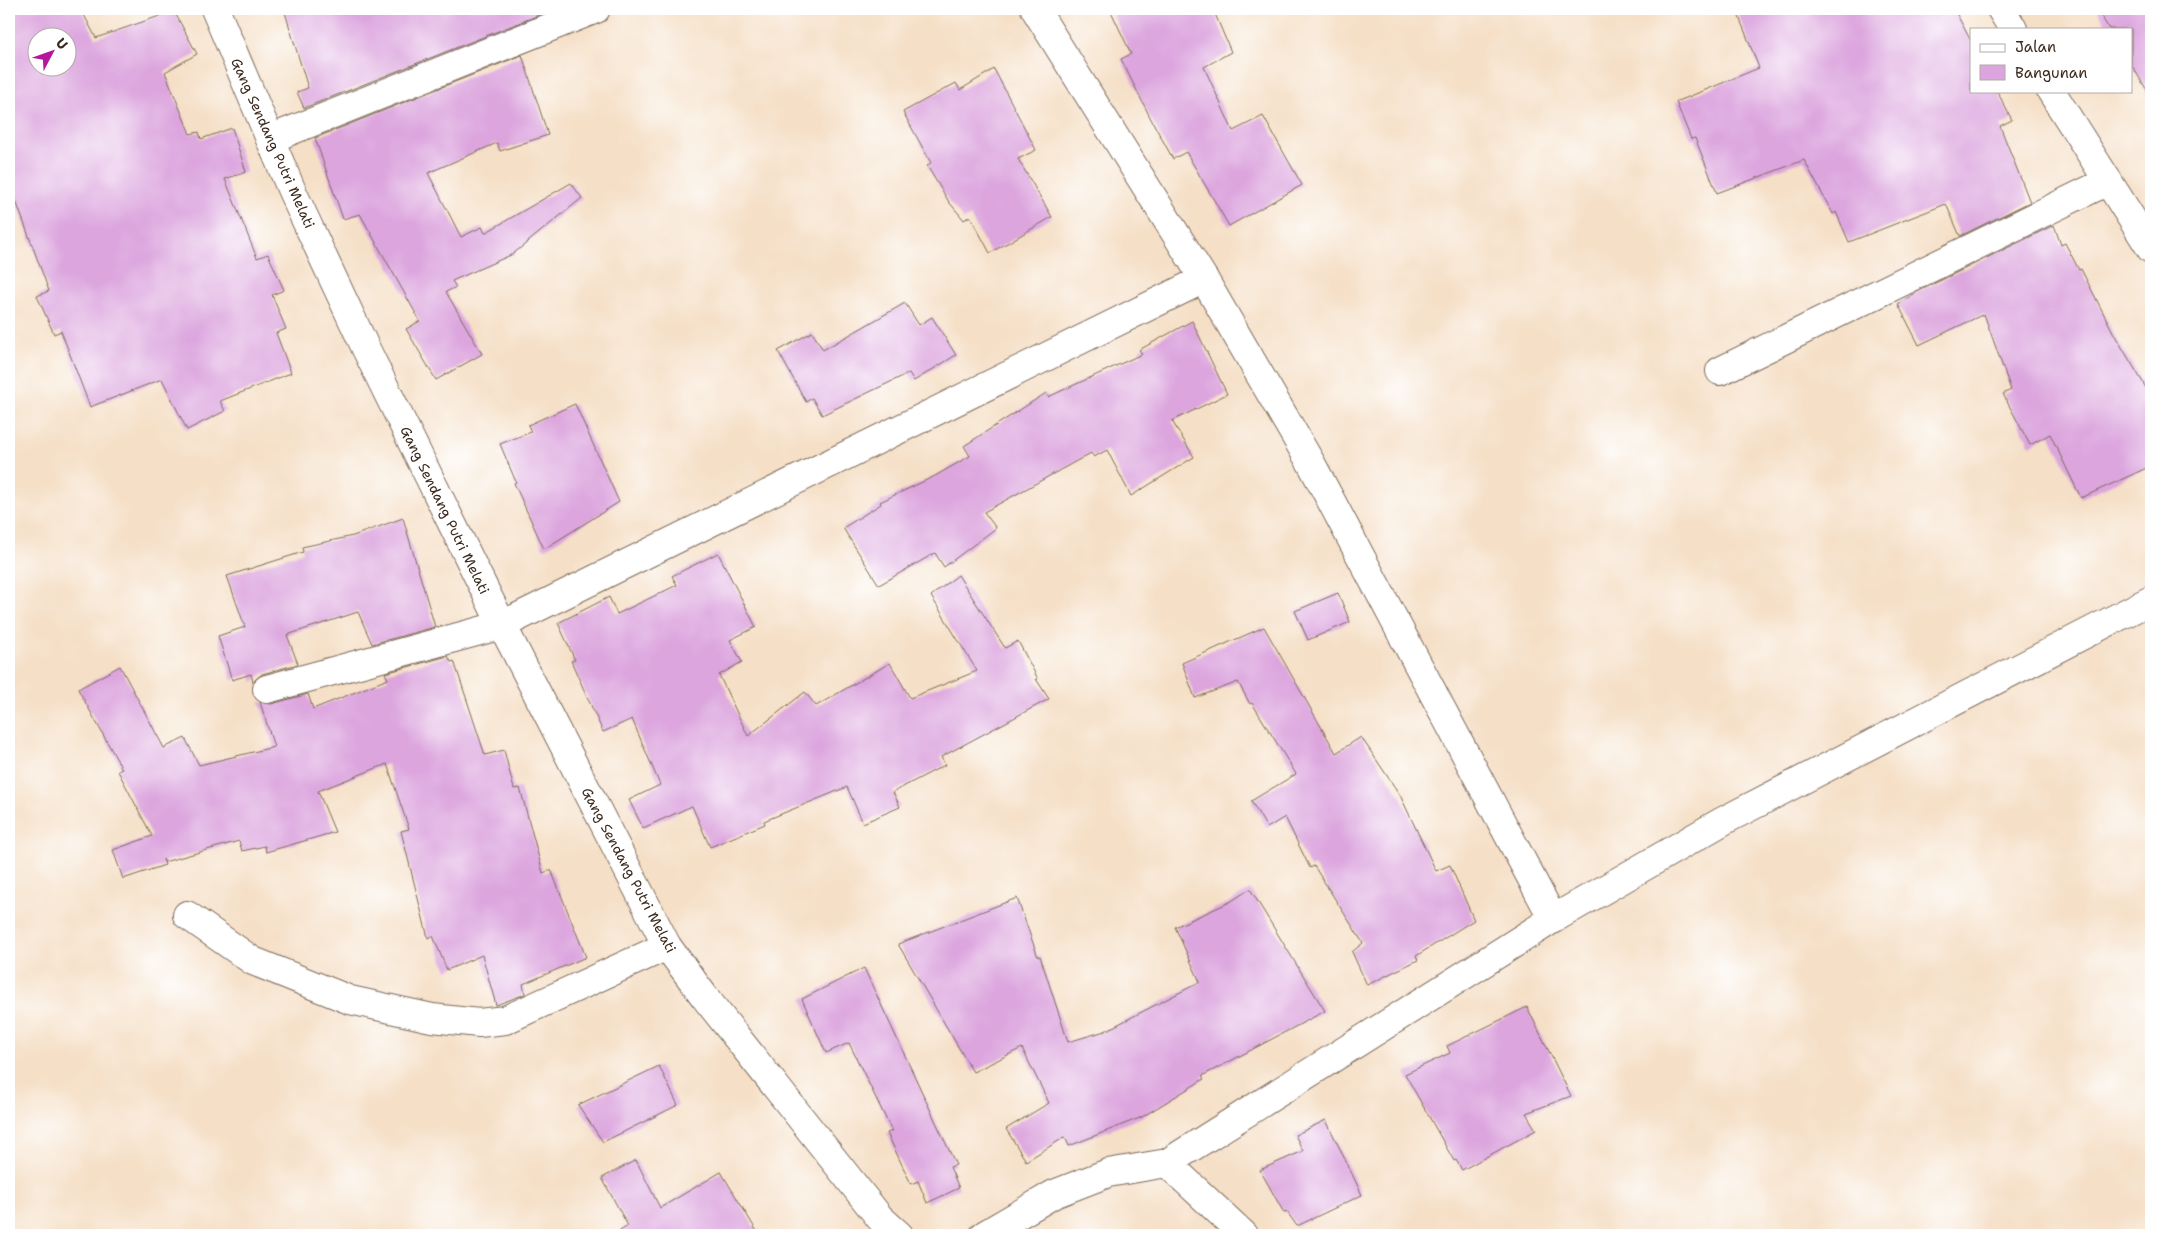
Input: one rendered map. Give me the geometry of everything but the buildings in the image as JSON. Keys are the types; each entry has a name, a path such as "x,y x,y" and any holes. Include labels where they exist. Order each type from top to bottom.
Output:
{"street":[{"name":"Gang Sendang Putri Melati","path":"215,9 270,139 363,342 502,626 667,946 704,996 880,1218 899,1235"},
{"path":"270,139 596,9"},
{"path":"1035,9 1204,279 1311,463 1553,919"},
{"path":"2001,9 2013,28"},
{"path":"2053,92 2151,250"},
{"path":"1720,371 2108,181"},
{"path":"267,688 502,626 1204,279"},
{"path":"984,1235 1054,1194 1108,1173 1167,1163 1553,919 1723,821 2151,600"},
{"path":"187,915 253,961 350,1000 432,1018 479,1023 505,1020 667,946"},
{"path":"1167,1163 1244,1235"}]}
